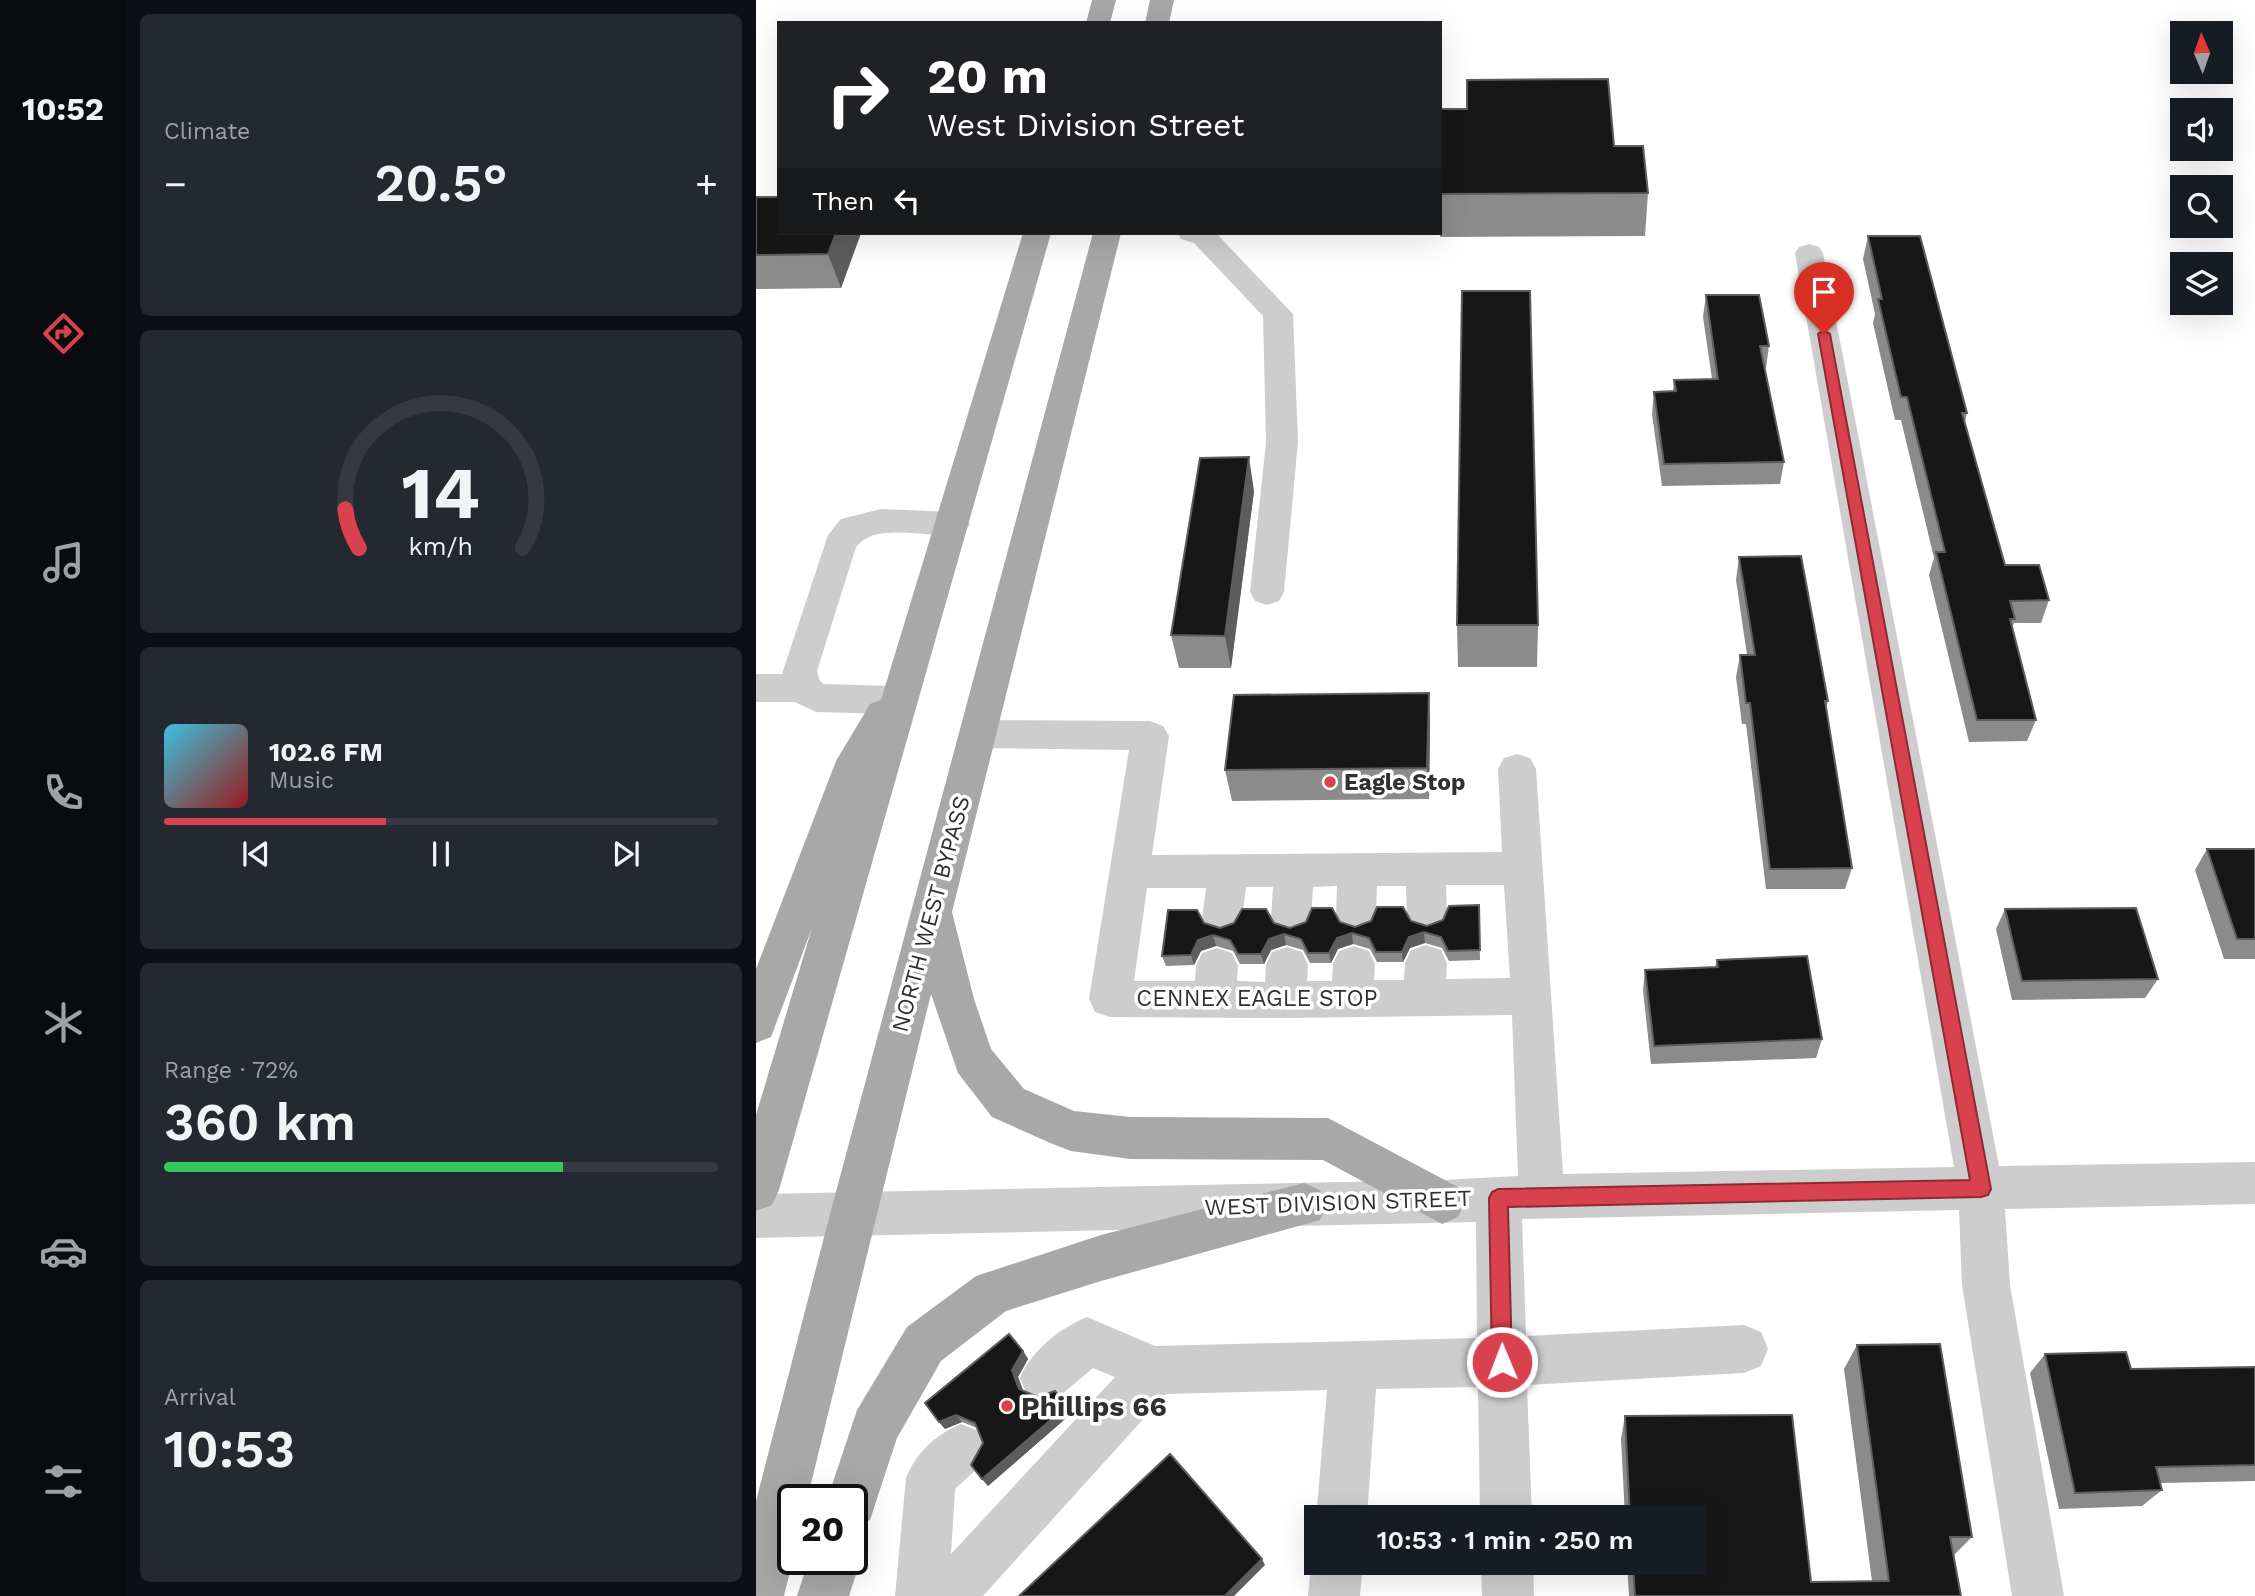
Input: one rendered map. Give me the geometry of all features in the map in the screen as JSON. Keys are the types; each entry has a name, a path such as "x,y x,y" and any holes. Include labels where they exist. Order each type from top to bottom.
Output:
{"main road":[{"path":"1099,21 1104,0"},
{"path":"1157,21 1162,0"},
{"path":"756,1190 902,684 953,524 1036,235"},
{"name":"NORTH WEST BYPASS","path":"758,1596 853,1214 1106,235"},
{"path":"756,1024 855,761 902,684"},
{"path":"932,908 953,999 973,1059 1008,1103 1071,1131 1130,1138 1328,1139 1442,1202"},
{"path":"858,1484 875,1428 923,1344 993,1292 1101,1258 1304,1205"},
{"path":"822,1596 829,1575"}],"street":[{"path":"1198,235 1204,237 1278,314 1282,442 1267,592"},
{"path":"1809,253 1981,1189 1986,1285 2038,1596"},
{"path":"803,688 799,671 840,543 853,527 881,521 953,524"},
{"path":"756,688 803,688 817,698 902,684"},
{"name":"CENNEX EAGLE STOP","path":"978,734 1150,736 1110,999 1216,983 1425,980 1532,996"},
{"path":"1506,1505 1502,1362 1520,1197 1532,996 1517,769"},
{"path":"1128,872 1357,872 1523,868"},
{"path":"1425,870 1427,917"},
{"path":"1223,919 1228,872"},
{"path":"1291,919 1294,872"},
{"path":"1356,918 1357,872"},
{"name":"WEST DIVISION STREET","path":"756,1216 1442,1202 1520,1197 2255,1183"},
{"path":"1044,1378 1087,1341 1155,1370 1502,1362 1744,1349"},
{"path":"1342,1505 1354,1364"},
{"path":"947,1596 1155,1370"},
{"path":"922,1596 931,1478 961,1449"},
{"path":"1334,1596 1336,1575"},
{"path":"1507,1575 1508,1596"}],"building":[{"path":"1608,79 1614,146 1643,146 1648,193 1442,194 1442,109 1467,109 1467,80"},
{"path":"756,197 777,197 777,235 835,235 828,254 756,255"},
{"path":"1868,236 1920,236 1967,413 1962,413 2005,565 2039,565 2049,600 2010,601 2015,619 2010,619 2036,720 1977,720 1936,552 1945,552 1907,397 1901,397 1878,299 1882,299"},
{"path":"1462,291 1530,291 1538,625 1457,625"},
{"path":"1706,295 1759,295 1769,346 1760,346 1784,462 1664,464 1654,392 1676,391 1674,380 1718,379"},
{"path":"1249,457 1225,636 1171,635 1200,458"},
{"path":"1801,556 1828,701 1825,701 1852,868 1770,869 1750,703 1746,703 1740,655 1755,655 1739,557"},
{"path":"1429,693 1427,768 1225,770 1234,695"},
{"path":"2207,849 2255,849 2255,939 2237,939"},
{"path":"1479,905 1480,950 1448,951 1441,937 1424,932 1409,937 1402,952 1376,952 1369,938 1352,933 1337,938 1329,953 1308,953 1301,939 1284,934 1269,939 1261,954 1238,954 1230,940 1213,935 1198,940 1191,955 1162,956 1168,910 1197,910 1204,923 1220,928 1234,923 1242,909 1266,909 1274,923 1290,928 1306,922 1312,908 1332,908 1340,922 1355,927 1371,921 1377,907 1403,907 1411,921 1427,926 1443,920 1449,906"},
{"path":"2136,908 2158,979 2022,981 2005,909"},
{"path":"1807,956 1822,1039 1654,1046 1645,970 1718,967 1717,960"},
{"path":"1009,1334 1023,1351 1012,1370 1019,1389 1038,1397 1055,1391 1067,1406 982,1479 971,1465 983,1443 975,1423 956,1415 939,1422 925,1403"},
{"path":"1940,1344 1972,1537 1950,1537 1961,1596 1635,1596 1634,1575 1706,1575 1706,1505 1629,1505 1625,1416 1792,1415 1811,1582 1889,1581 1857,1345"},
{"path":"2126,1352 2131,1369 2255,1367 2255,1465 2156,1467 2162,1490 2075,1493 2045,1354"},
{"path":"1170,1454 1262,1559 1225,1596 1019,1596"}],"place":[{"name":"Eagle Stop","path":"1330,782"},
{"name":"Phillips 66","path":"1007,1406"}],"route":[{"path":"1502,1362 1498,1198 1981,1189 1824,334"}]}
